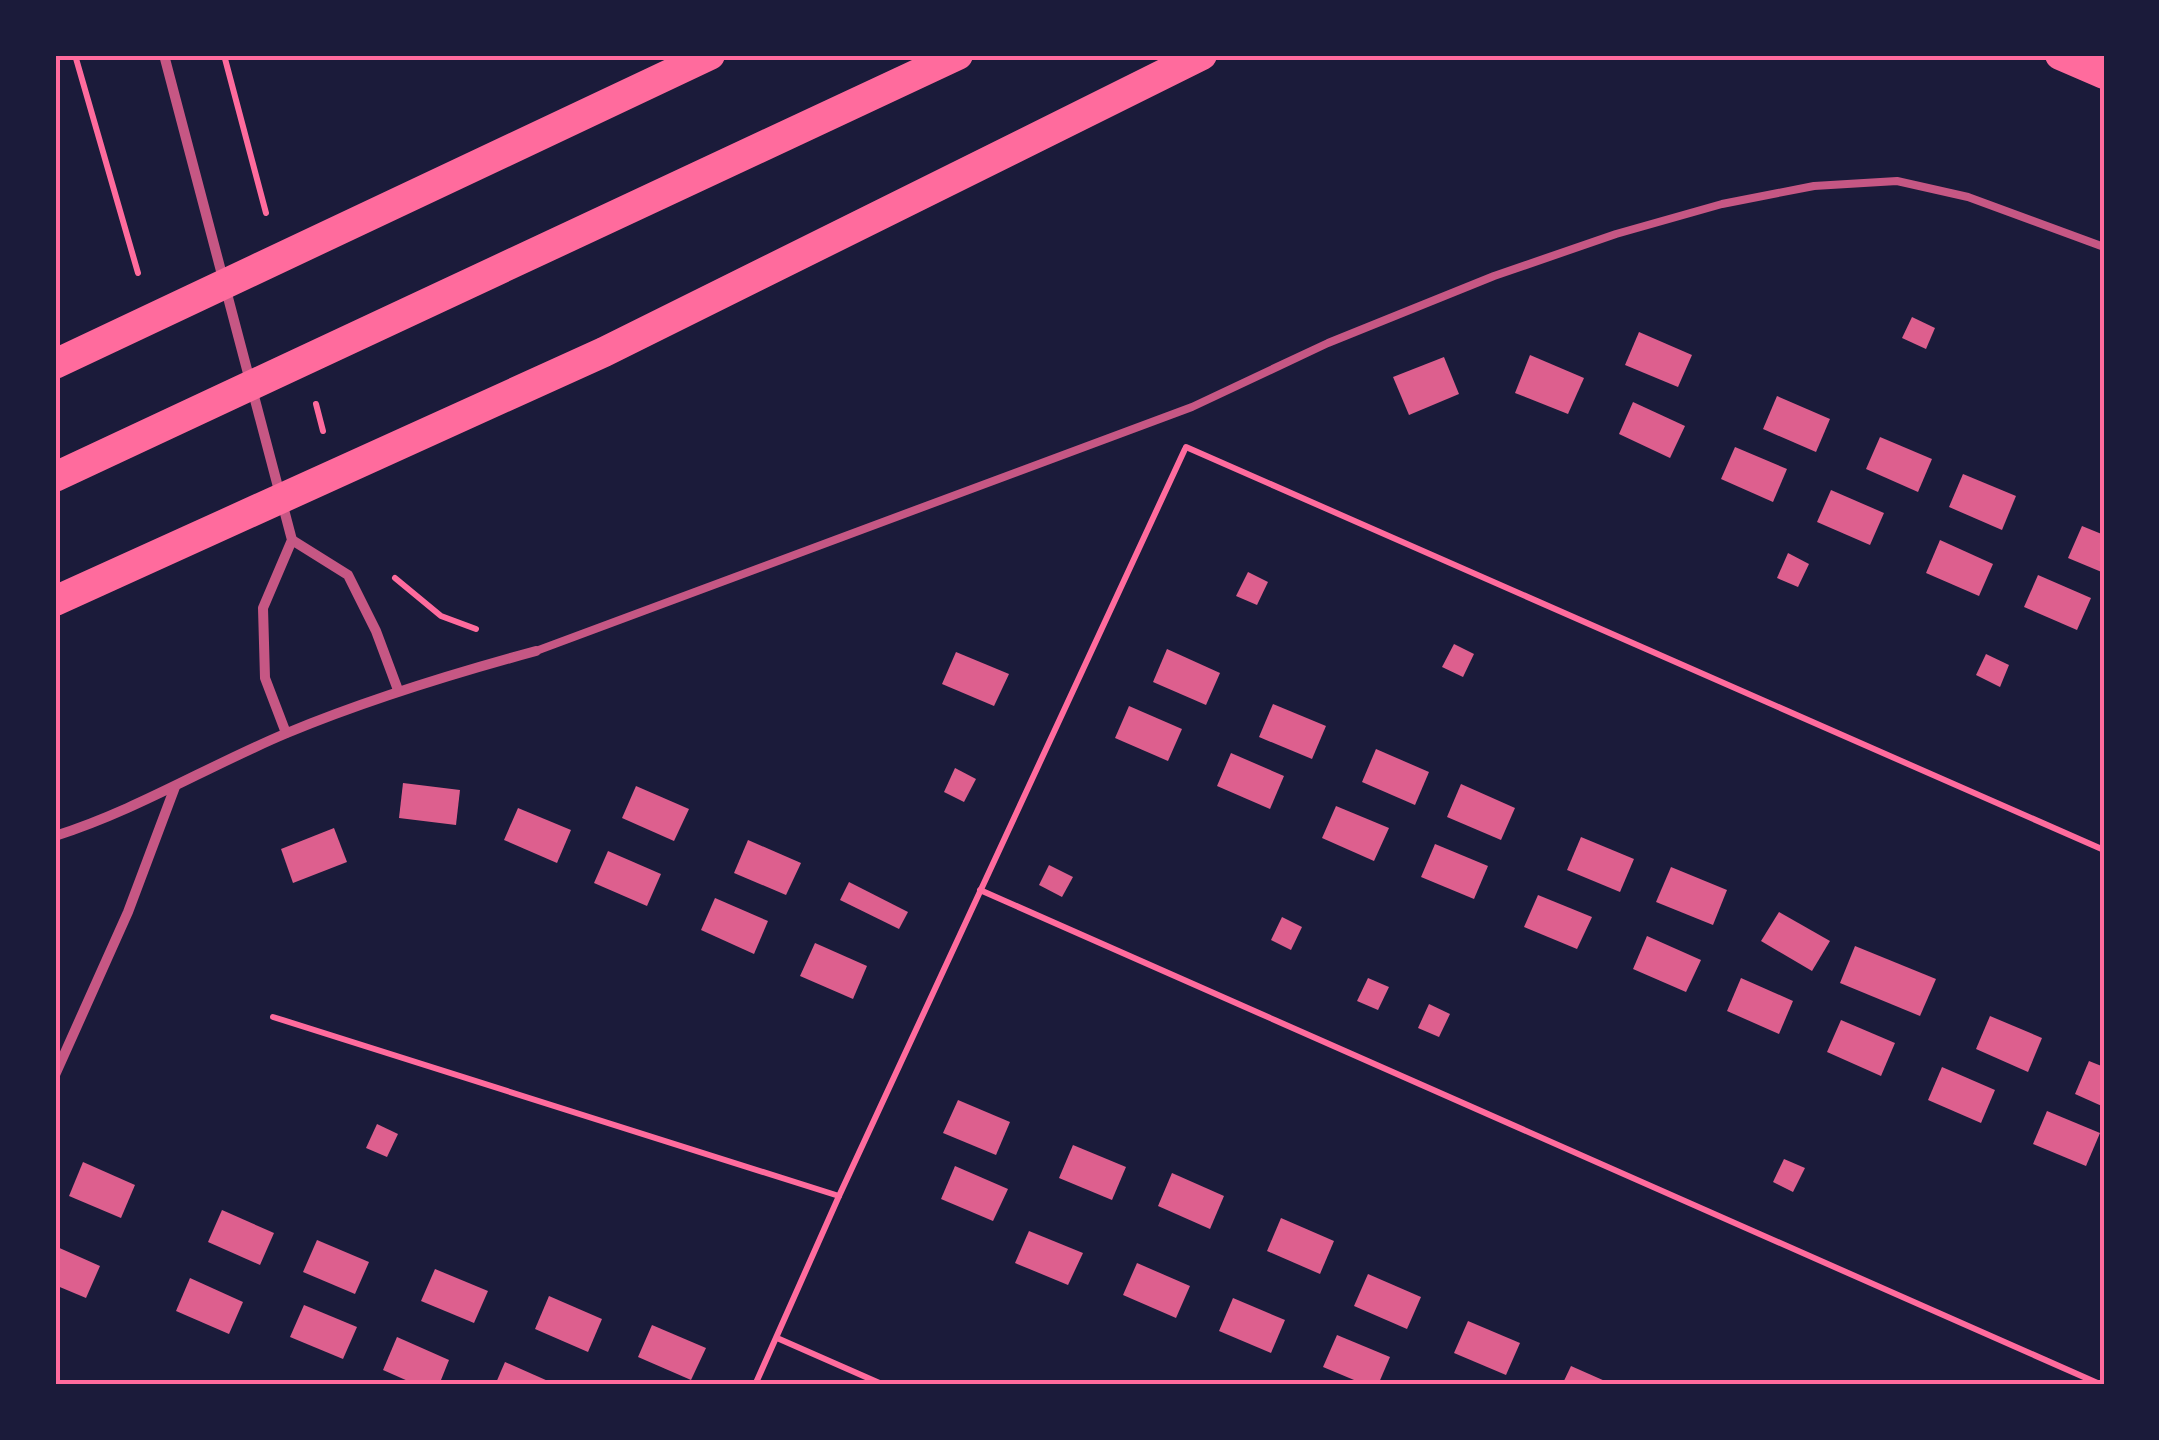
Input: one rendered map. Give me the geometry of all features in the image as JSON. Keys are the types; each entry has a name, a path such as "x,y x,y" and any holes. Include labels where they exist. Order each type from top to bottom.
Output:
{"highway":[{"path":"55,364 710,55"},
{"path":"64,473 958,55"},
{"path":"55,602 604,352 1202,55"},
{"path":"2060,55 2104,74"}],"street":[{"path":"164,55 292,540 264,608 265,678 286,733"},
{"path":"292,540 348,575 398,690"},
{"path":"55,836 107,820 286,733 398,690 536,650"},
{"path":"55,1075 128,912 175,787"}],"lane":[{"path":"536,650 1192,407 1328,343 1494,276 1686,214 1814,186 1897,181 1968,197 2104,247"}],"path":[{"path":"755,1385 1186,448 1192,407"},
{"path":"1186,448 2104,850"},
{"path":"980,890 2102,1385"},
{"path":"274,1017 839,1196"},
{"path":"777,1338 884,1385"}],"building":[{"path":"1912,317 1935,328 1926,349 1902,338"},
{"path":"1639,332 1692,355 1678,387 1625,365"},
{"path":"1530,355 1584,378 1568,414 1515,393"},
{"path":"1444,357 1459,394 1409,415 1393,377"},
{"path":"1777,396 1830,419 1816,452 1763,429"},
{"path":"1633,402 1685,426 1670,458 1619,434"},
{"path":"1880,437 1932,459 1918,492 1866,469"},
{"path":"1735,447 1787,469 1773,502 1721,479"},
{"path":"1963,474 2016,496 2002,530 1949,507"},
{"path":"1831,490 1884,513 1870,545 1817,522"},
{"path":"2082,526 2104,535 2104,573 2068,558"},
{"path":"1940,540 1993,564 1979,596 1926,573"},
{"path":"1788,553 1809,564 1798,587 1777,578"},
{"path":"1248,572 1268,582 1257,605 1236,596"},
{"path":"2038,575 2091,598 2077,630 2024,607"},
{"path":"1454,644 1474,654 1463,677 1442,667"},
{"path":"1167,649 1220,673 1206,705 1153,682"},
{"path":"956,652 1009,674 994,706 942,684"},
{"path":"1986,654 2009,665 2000,687 1976,675"},
{"path":"1273,704 1326,726 1312,759 1259,737"},
{"path":"1129,706 1182,729 1168,761 1115,738"},
{"path":"1376,749 1429,772 1415,805 1362,782"},
{"path":"1231,753 1284,776 1270,809 1217,786"},
{"path":"955,768 976,779 964,802 944,792"},
{"path":"403,783 460,790 456,825 399,818"},
{"path":"1461,784 1515,808 1501,840 1447,817"},
{"path":"636,786 689,809 674,841 622,818"},
{"path":"1336,806 1389,828 1374,861 1322,838"},
{"path":"518,808 571,830 557,863 504,840"},
{"path":"334,828 347,862 293,883 281,849"},
{"path":"1581,837 1634,859 1620,892 1567,870"},
{"path":"748,840 801,863 786,895 734,873"},
{"path":"1435,844 1488,866 1474,899 1421,877"},
{"path":"608,851 661,874 647,906 594,883"},
{"path":"1049,865 1073,877 1062,897 1039,885"},
{"path":"1671,867 1727,890 1713,925 1656,902"},
{"path":"849,882 908,912 899,929 840,900"},
{"path":"1538,895 1592,917 1577,949 1524,927"},
{"path":"715,898 768,921 754,954 701,930"},
{"path":"1779,912 1830,941 1812,971 1761,941"},
{"path":"1282,917 1302,927 1291,950 1271,940"},
{"path":"1647,936 1701,960 1686,992 1633,969"},
{"path":"815,943 867,966 853,999 800,976"},
{"path":"1855,946 1936,979 1920,1016 1840,983"},
{"path":"1368,978 1389,987 1378,1010 1357,1001"},
{"path":"1741,978 1793,1001 1779,1034 1727,1011"},
{"path":"1429,1004 1450,1014 1439,1037 1418,1028"},
{"path":"1990,1016 2042,1038 2028,1072 1976,1049"},
{"path":"1841,1020 1895,1043 1881,1076 1827,1052"},
{"path":"2089,1061 2104,1067 2104,1107 2075,1094"},
{"path":"1942,1067 1995,1090 1981,1123 1928,1100"},
{"path":"958,1100 1010,1122 996,1155 943,1133"},
{"path":"2047,1111 2100,1133 2086,1166 2033,1144"},
{"path":"377,1124 398,1134 387,1157 366,1148"},
{"path":"1073,1145 1126,1167 1112,1200 1059,1178"},
{"path":"1784,1159 1805,1168 1793,1192 1773,1182"},
{"path":"83,1162 135,1185 121,1218 69,1196"},
{"path":"955,1166 1008,1189 993,1221 941,1199"},
{"path":"1172,1173 1224,1196 1210,1229 1158,1206"},
{"path":"222,1210 274,1233 260,1265 208,1242"},
{"path":"1281,1218 1334,1241 1320,1274 1267,1251"},
{"path":"1029,1231 1083,1253 1068,1285 1015,1263"},
{"path":"317,1240 369,1262 355,1294 303,1272"},
{"path":"55,1246 100,1266 86,1298 55,1285"},
{"path":"1137,1263 1190,1286 1176,1318 1123,1295"},
{"path":"435,1269 488,1291 474,1323 421,1301"},
{"path":"1368,1274 1421,1297 1407,1329 1354,1306"},
{"path":"190,1278 243,1302 229,1334 176,1311"},
{"path":"549,1296 602,1319 588,1352 535,1329"},
{"path":"1233,1298 1285,1320 1271,1353 1219,1331"},
{"path":"304,1305 357,1327 343,1359 290,1337"},
{"path":"1468,1321 1520,1343 1506,1375 1454,1353"},
{"path":"652,1325 706,1348 691,1380 638,1357"},
{"path":"1337,1335 1390,1357 1378,1385 1366,1385 1323,1367"},
{"path":"397,1337 449,1360 439,1385 417,1385 383,1370"},
{"path":"505,1362 557,1385 495,1385"},
{"path":"1571,1366 1614,1385 1562,1385"}]}
